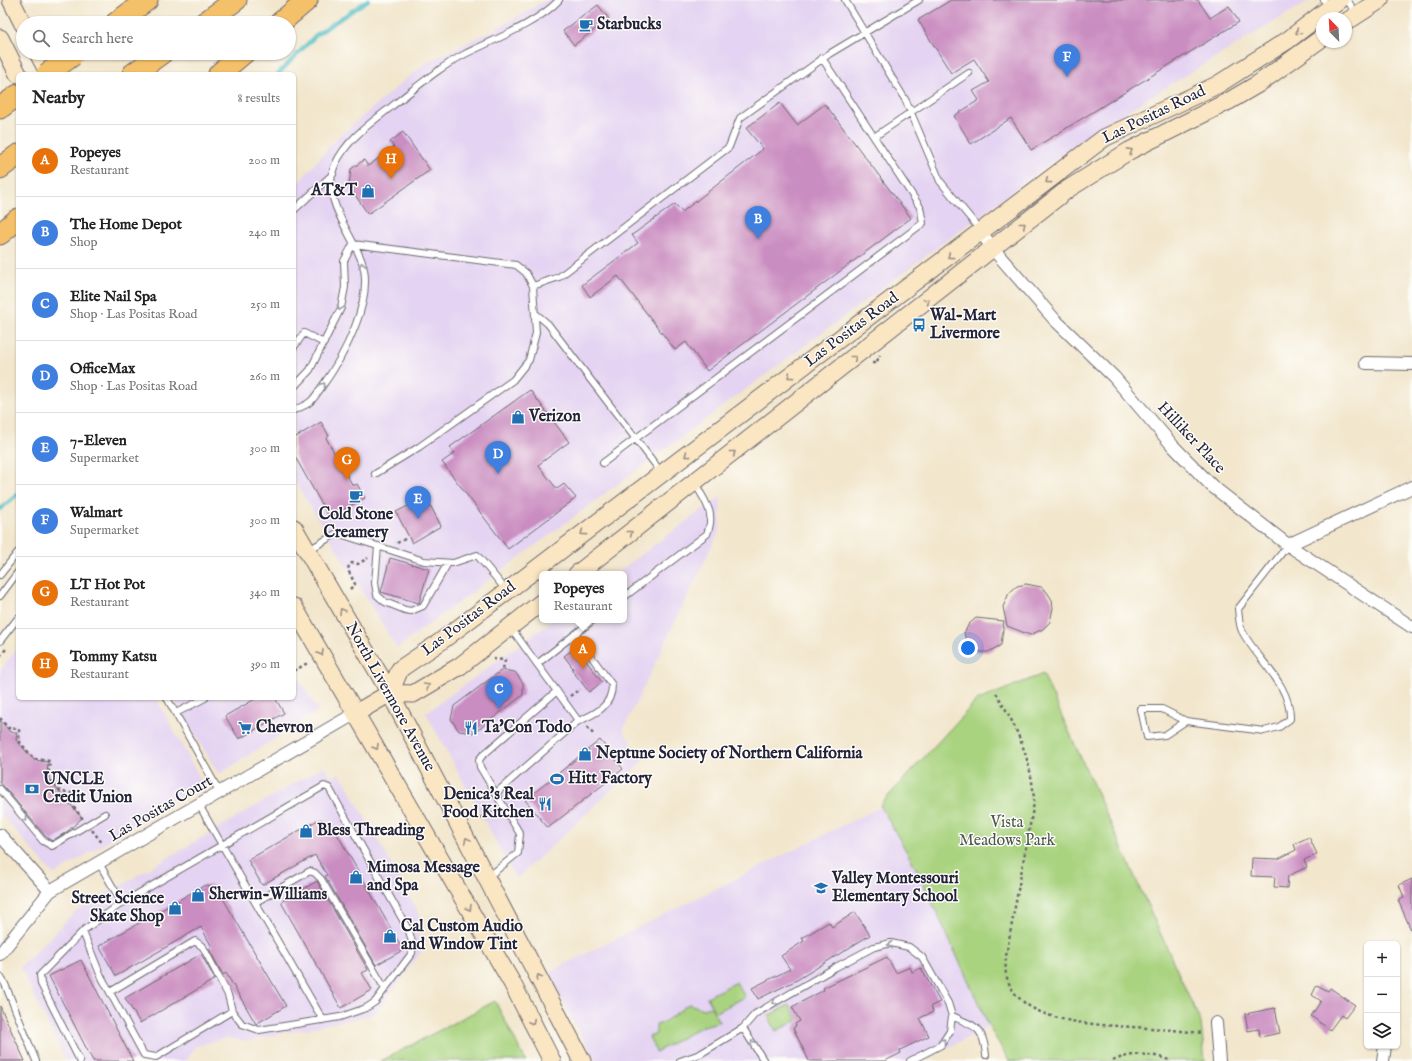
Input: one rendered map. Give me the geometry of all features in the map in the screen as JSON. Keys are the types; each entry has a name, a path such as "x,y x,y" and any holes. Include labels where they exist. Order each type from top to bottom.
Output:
{"highway":[{"path":"125,16 147,0"},
{"path":"214,16 236,0"},
{"path":"288,16 307,0"},
{"path":"51,72 66,60"},
{"path":"136,72 152,60"},
{"path":"221,72 236,60"},
{"path":"0,108 16,96"},
{"path":"0,168 16,156"},
{"path":"0,234 16,222"}],"main road":[{"path":"11,0 19,16"},
{"path":"1352,18 1380,0"},
{"name":"Las Positas Road","path":"539,604 460,666 414,694 390,693 400,669 440,642 1104,138 1217,85 1288,40 1332,6"},
{"path":"0,38 17,72"},
{"name":"Las Positas Road","path":"581,571 1075,185 1129,151 1229,101 1258,84 1316,42"},
{"path":"41,60 47,72"},
{"name":"North Livermore Avenue","path":"296,531 390,693 582,1061"},
{"path":"296,610 512,984 552,1061"},
{"path":"356,713 390,693"}],"street":[{"name":"Hilliker Place","path":"981,232 993,249 1055,320 1114,377 1172,446 1207,481 1288,545 1412,627"},
{"path":"1366,363 1412,364"},
{"path":"1288,545 1412,486"},
{"name":"Las Positas Court","path":"0,954 50,891 356,713"},
{"path":"0,834 50,891"},
{"path":"1216,1023 1219,1061"},
{"path":"1383,1061 1385,1049"}],"lane":[{"path":"296,409 310,402 328,378 354,331 362,305 364,288 362,263 336,210 332,181 334,167 345,148 360,132 429,76 464,55 537,17 559,0"},
{"path":"845,0 866,33 911,112 940,181 981,232"},
{"path":"533,286 559,277 729,147 740,118 822,58 848,41 866,33 919,0"},
{"path":"1347,0 1350,12"},
{"path":"603,463 923,223 920,207 822,58"},
{"path":"874,137 969,73"},
{"path":"296,208 333,174"},
{"path":"353,244 516,266 526,273 533,286 536,333 529,360 513,380 419,447 375,474"},
{"path":"296,386 310,370 341,308 345,287 344,261 353,244"},
{"path":"535,314 548,324 662,474"},
{"path":"296,345 304,333 324,343"},
{"path":"627,594 707,534 712,524 712,514 695,482"},
{"path":"307,550 337,532 424,561 453,563 477,555 507,591"},
{"path":"1186,721 1165,735 1147,737 1141,710 1162,710 1186,721 1264,731 1279,727 1290,719 1291,708 1286,694 1242,630 1238,609 1288,545"},
{"path":"378,546 375,583 377,595 385,602 405,610 411,611 423,606 448,563"},
{"path":"0,575 16,555"},
{"path":"0,596 16,575"},
{"path":"0,641 16,621"},
{"path":"537,664 589,623"},
{"path":"510,627 558,691 577,719 577,722"},
{"path":"496,793 577,722 600,712 612,694 612,685 575,634"},
{"path":"487,878 518,853 520,834 480,767 479,760 558,691"},
{"path":"168,700 220,793"},
{"path":"176,714 201,700"},
{"path":"80,1061 41,984 40,975 83,932 122,903 324,786 329,788 409,931 413,946 412,953 385,989 375,1002 366,1008 340,1017 259,1030 242,1024 232,1010 228,995 204,947 195,941 110,992"},
{"path":"0,789 42,841 52,846 106,814"},
{"path":"199,805 223,844 323,1020"},
{"path":"99,863 122,903"},
{"path":"256,902 310,871 315,873 321,879 385,989"},
{"path":"83,932 100,974 144,1055 156,1059 232,1010"},
{"path":"680,1061 700,1054 743,1028 755,1014 874,947 892,943 909,947 922,957 948,1003 952,1016 950,1031 941,1045 910,1061"},
{"path":"0,976 5,984 36,1061"},
{"path":"952,1016 975,1026 981,1033 986,1055"},
{"path":"743,1028 763,1060"}],"path":[{"path":"490,658 505,660 503,669"},
{"path":"296,670 309,662"},
{"path":"996,693 1017,732 1027,758 1034,783 1033,810 1006,956 1006,974 1012,989 1025,1002 1041,1013 1077,1023 1202,1033"},
{"path":"0,718 8,728 20,729 18,741 34,759 50,761 48,777 62,792 73,793 72,805 86,822"},
{"path":"480,818 484,816"},
{"path":"90,827 103,844"},
{"path":"1113,1061 1133,1055 1152,1055 1171,1061"}],"shaded area":[{"path":"546,0 1310,0 1094,131 397,648 296,483 296,186 338,137 424,64 505,24"},
{"path":"721,496 720,529 623,730 643,761 516,879 426,713 549,623 627,623 627,571 619,571"},
{"path":"16,650 16,700 157,700 202,782 54,875 0,813 0,671"},
{"path":"296,673 318,711 219,774 174,700 296,700"},
{"path":"324,766 331,777 340,773 424,922 416,926 422,951 375,1014 248,1041 224,1038 195,1047 186,1061 66,1061 20,967 75,912"},
{"name":"Valley Montessouri Elementary School","path":"886,804 989,1026 924,1061 595,1061 547,973"}],"green space":[{"name":"Vista Meadows Park","path":"1043,674 1201,1023 1205,1061 1009,1061 989,1026 918,872 880,805 976,701"},
{"path":"736,982 745,997 715,1013 707,997"},
{"path":"495,1001 526,1061 381,1061"},
{"path":"689,1004 703,1009 711,1007 719,1022 703,1026 656,1052 649,1037 656,1034 656,1025 668,1019"},
{"path":"789,1005 798,1020 776,1031 768,1016"}],"building":[{"path":"951,0 1198,0 1210,18 1229,6 1239,22 1031,150 1011,118 971,144 954,116 979,100 973,91 989,82 974,59 951,73 918,20"},
{"name":"Starbucks","path":"598,5 609,19 574,45 563,31"},
{"path":"780,103 797,125 825,104 911,218 707,371 686,342 675,350 618,276 590,297 582,285 638,243 632,235 675,204 682,212 763,149 746,128"},
{"path":"403,132 430,170 368,214 349,186 351,169 364,160 368,166 394,147 390,142"},
{"path":"530,390 569,442 538,465 557,489 564,484 576,498 508,549 442,462 455,453 450,447"},
{"path":"321,422 329,436 326,438 353,486 357,484 365,498 329,517 296,459 296,437"},
{"path":"426,497 441,526 412,543 396,512"},
{"path":"390,558 429,569 419,603 381,592"},
{"path":"1026,584 1041,587 1047,592 1052,600 1053,608 1050,622 1043,629 1030,635 1007,626 1003,607 1009,593 1017,586"},
{"path":"976,618 1004,621 1001,645 988,652 972,650 967,643 964,633 969,624"},
{"path":"576,647 602,682 589,692 572,670 573,668 564,656"},
{"path":"502,670 515,672 523,683 523,695 474,733 459,731 451,719 454,706"},
{"name":"Chevron","path":"253,700 276,700 284,713 239,739 225,716"},
{"name":"UNCLE Credit Union","path":"0,720 10,732 17,733 16,740 34,760 48,762 47,776 63,796 71,797 70,804 82,818 68,831 52,841 46,837 0,782"},
{"path":"600,740 623,769 548,828 525,800"},
{"path":"322,820 332,825 403,950 376,965 325,876 327,875 315,855 262,885 248,860 316,821"},
{"path":"1309,837 1317,854 1304,860 1307,867 1288,876 1287,888 1274,887 1275,877 1251,876 1252,858 1278,859 1296,850 1294,844"},
{"path":"1412,879 1412,932 1398,900 1404,897 1399,885"},
{"path":"317,881 368,970 362,973 372,990 341,1008 281,902"},
{"path":"205,885 214,886 218,890 286,1006 256,1024 226,973 223,975 209,949 212,947 201,927 116,976 99,946"},
{"path":"855,912 870,935 797,980 758,999 752,988 790,969 781,956 804,941 802,938 829,922 832,927"},
{"path":"201,954 215,979 140,1023 125,998"},
{"path":"887,957 896,973 910,967 912,972 921,968 940,1002 931,1006 933,1012 920,1018 929,1036 900,1050 901,1053 885,1061 809,1061 793,1028 796,1026 795,1024 800,1021 792,1007 824,990 823,988"},
{"path":"81,960 133,1061 93,1061 49,976"},
{"path":"1317,985 1328,991 1330,988 1355,1005 1345,1018 1341,1015 1330,1030 1311,1016 1321,1001 1312,995"},
{"path":"0,1006 25,1061 0,1061"},
{"path":"1275,1008 1280,1033 1260,1037 1259,1029 1248,1031 1245,1014"}],"waterway":[{"path":"296,56 316,35 368,0"},
{"path":"280,72 292,60"},
{"path":"0,509 16,496"}],"place":[{"name":"Starbucks","path":"586,25"},
{"name":"Walmart","path":"1067,77"},
{"name":"Tommy Katsu","path":"391,179"},
{"name":"AT&T","path":"368,191"},
{"name":"The Home Depot","path":"758,239"},
{"name":"Wal-Mart Livermore","path":"919,325"},
{"name":"Verizon","path":"518,417"},
{"name":"OfficeMax","path":"498,474"},
{"name":"LT Hot Pot","path":"347,480"},
{"name":"Cold Stone Creamery","path":"356,496"},
{"name":"7-Eleven","path":"418,519"},
{"name":"Popeyes","path":"583,669"},
{"name":"Elite Nail Spa","path":"499,709"},
{"name":"Chevron","path":"245,728"},
{"name":"Ta'Con Todo","path":"471,728"},
{"name":"Neptune Society of Northern California","path":"585,754"},
{"name":"Hitt Factory","path":"557,779"},
{"name":"UNCLE Credit Union","path":"32,789"},
{"name":"Denica's Real Food Kitchen","path":"545,804"},
{"name":"Bless Threading","path":"306,831"},
{"name":"Mimosa Message and Spa","path":"356,877"},
{"name":"Valley Montessouri Elementary School","path":"821,888"},
{"name":"Sherwin-Williams","path":"198,895"},
{"name":"Street Science Skate Shop","path":"175,908"},
{"name":"Cal Custom Audio and Window Tint","path":"390,936"}]}
